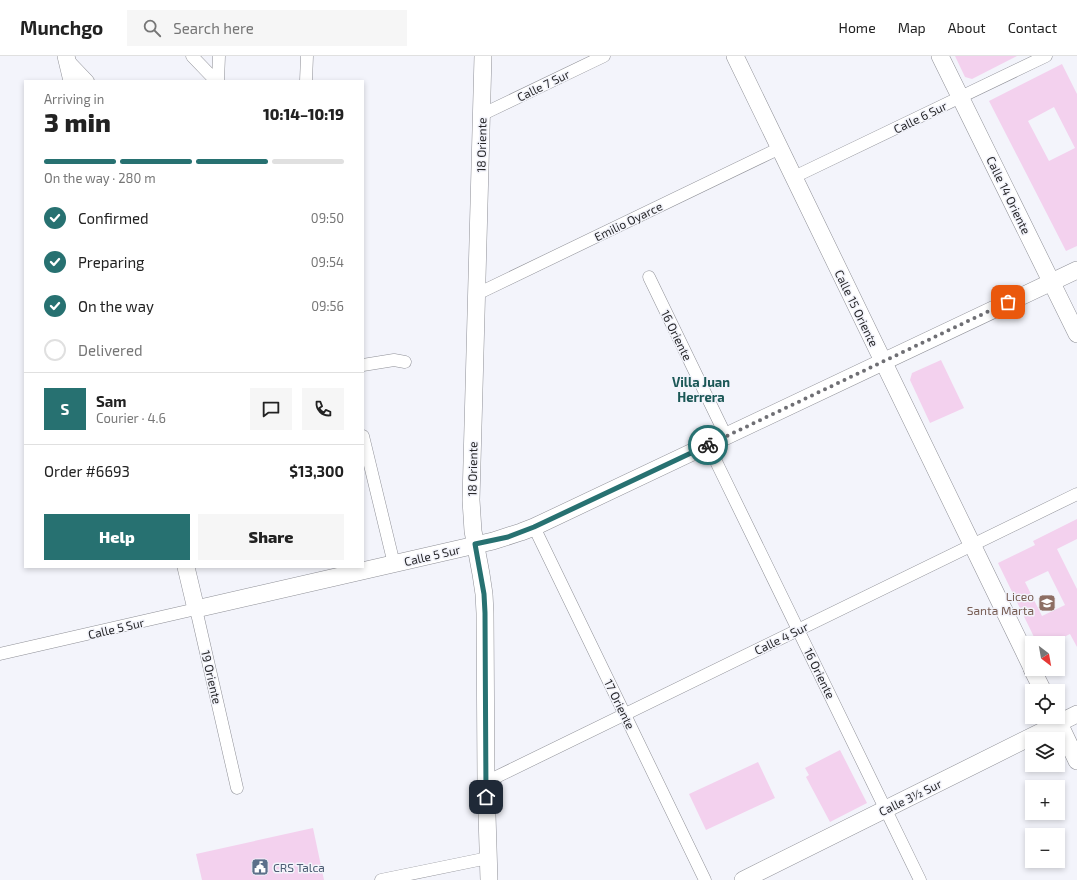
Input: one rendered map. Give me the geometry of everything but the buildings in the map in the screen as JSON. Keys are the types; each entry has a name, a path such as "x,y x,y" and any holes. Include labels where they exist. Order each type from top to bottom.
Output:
{"street":[{"path":"192,56 216,80"},
{"path":"217,80 219,56"},
{"path":"306,80 307,56"},
{"name":"18 Oriente","path":"483,56 471,500 473,531 484,594 485,613 486,782 489,880"},
{"name":"Calle 7 Sur","path":"481,115 604,56"},
{"name":"Calle 15 Oriente","path":"735,56 1025,654"},
{"name":"Calle 14 Oriente","path":"940,56 1077,334"},
{"name":"Calle 6 Sur","path":"794,177 1046,56"},
{"path":"67,58 72,80"},
{"path":"67,58 87,80"},
{"name":"Emilio Oyarce","path":"476,294 780,148"},
{"name":"Calle 5 Sur","path":"0,654 508,537 534,527 1077,270"},
{"name":"16 Oriente","path":"649,277 726,436"},
{"path":"364,365 394,360 405,362"},
{"path":"364,440 394,564"},
{"name":"16 Oriente","path":"708,445 920,880"},
{"name":"Calle 4 Sur","path":"486,782 1077,494"},
{"name":"17 Oriente","path":"534,527 705,880"},
{"name":"19 Oriente","path":"186,568 237,788"},
{"name":"Calle 3½ Sur","path":"1065,718 1077,714"},
{"name":"Calle 3½ Sur","path":"743,880 886,809 1049,724"},
{"path":"1059,724 1077,761"},
{"path":"381,880 488,858"}],"way so far":[{"path":"708,445 1008,302"}],"place":[{"name":"Liceo Santa Marta","path":"1047,603"},
{"name":"CRS Talca","path":"260,867"}],"district":[{"name":"Villa Juan Herrera","path":"701,390"}],"route":[{"path":"486,797 485,613 482,580 475,544 508,537 534,527 708,445"}]}
